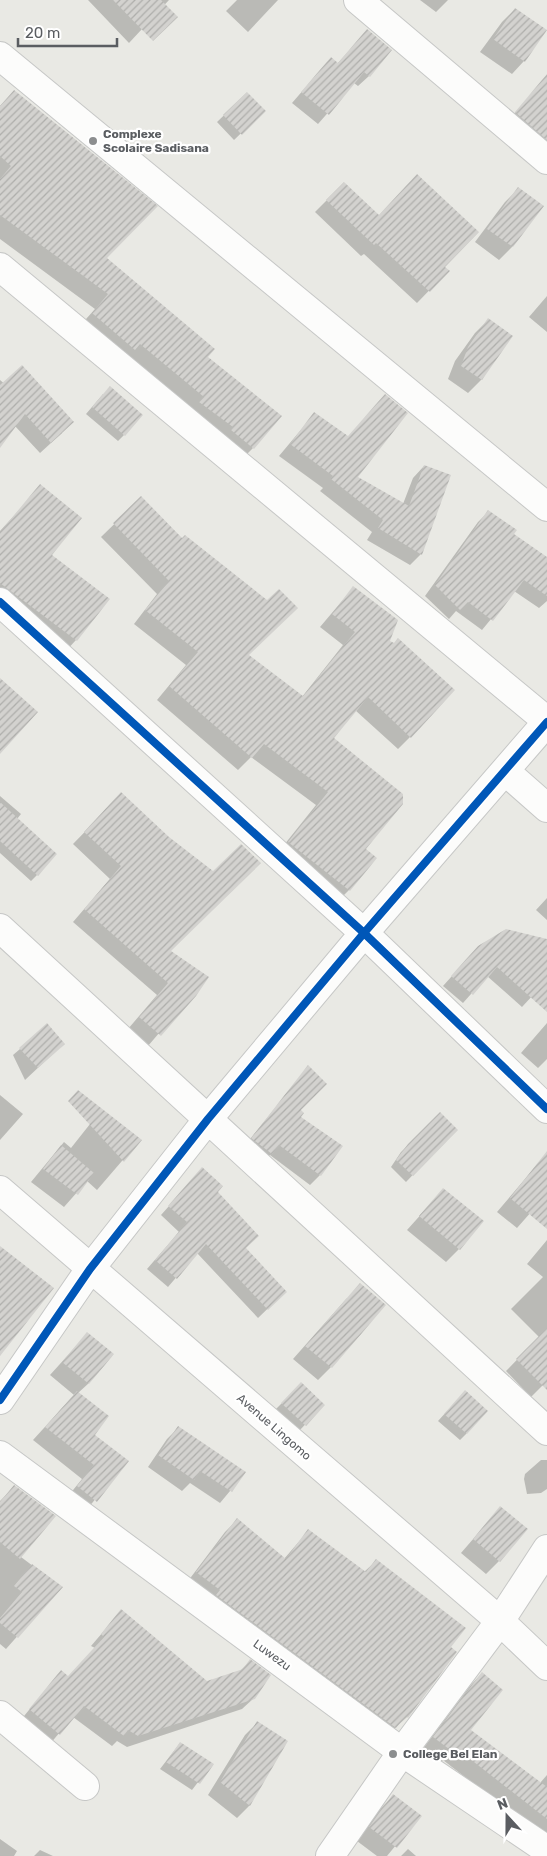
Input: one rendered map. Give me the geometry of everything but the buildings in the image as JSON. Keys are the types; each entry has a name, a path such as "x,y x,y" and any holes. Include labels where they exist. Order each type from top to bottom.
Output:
{"street":[{"path":"358,0 547,160"},
{"path":"0,56 547,507"},
{"path":"0,267 547,722 364,933 208,1119 90,1269 0,1400"},
{"path":"0,602 364,933 547,1108"},
{"path":"504,771 547,808"},
{"path":"0,928 547,1431"},
{"name":"Avenue Lingomo","path":"0,1190 500,1621 547,1666"},
{"name":"Luwezu","path":"0,1455 402,1752 547,1850"},
{"path":"330,1856 402,1752 500,1621 547,1549"},
{"path":"0,1715 85,1786"}],"cycle path":[{"path":"0,602 364,933 547,1109"},
{"path":"0,1400 90,1269 208,1119 364,933 547,722"}],"place":[{"name":"Complexe Scolaire Sadisana","path":"93,141"},
{"name":"College Bel Elan","path":"393,1754"}]}
